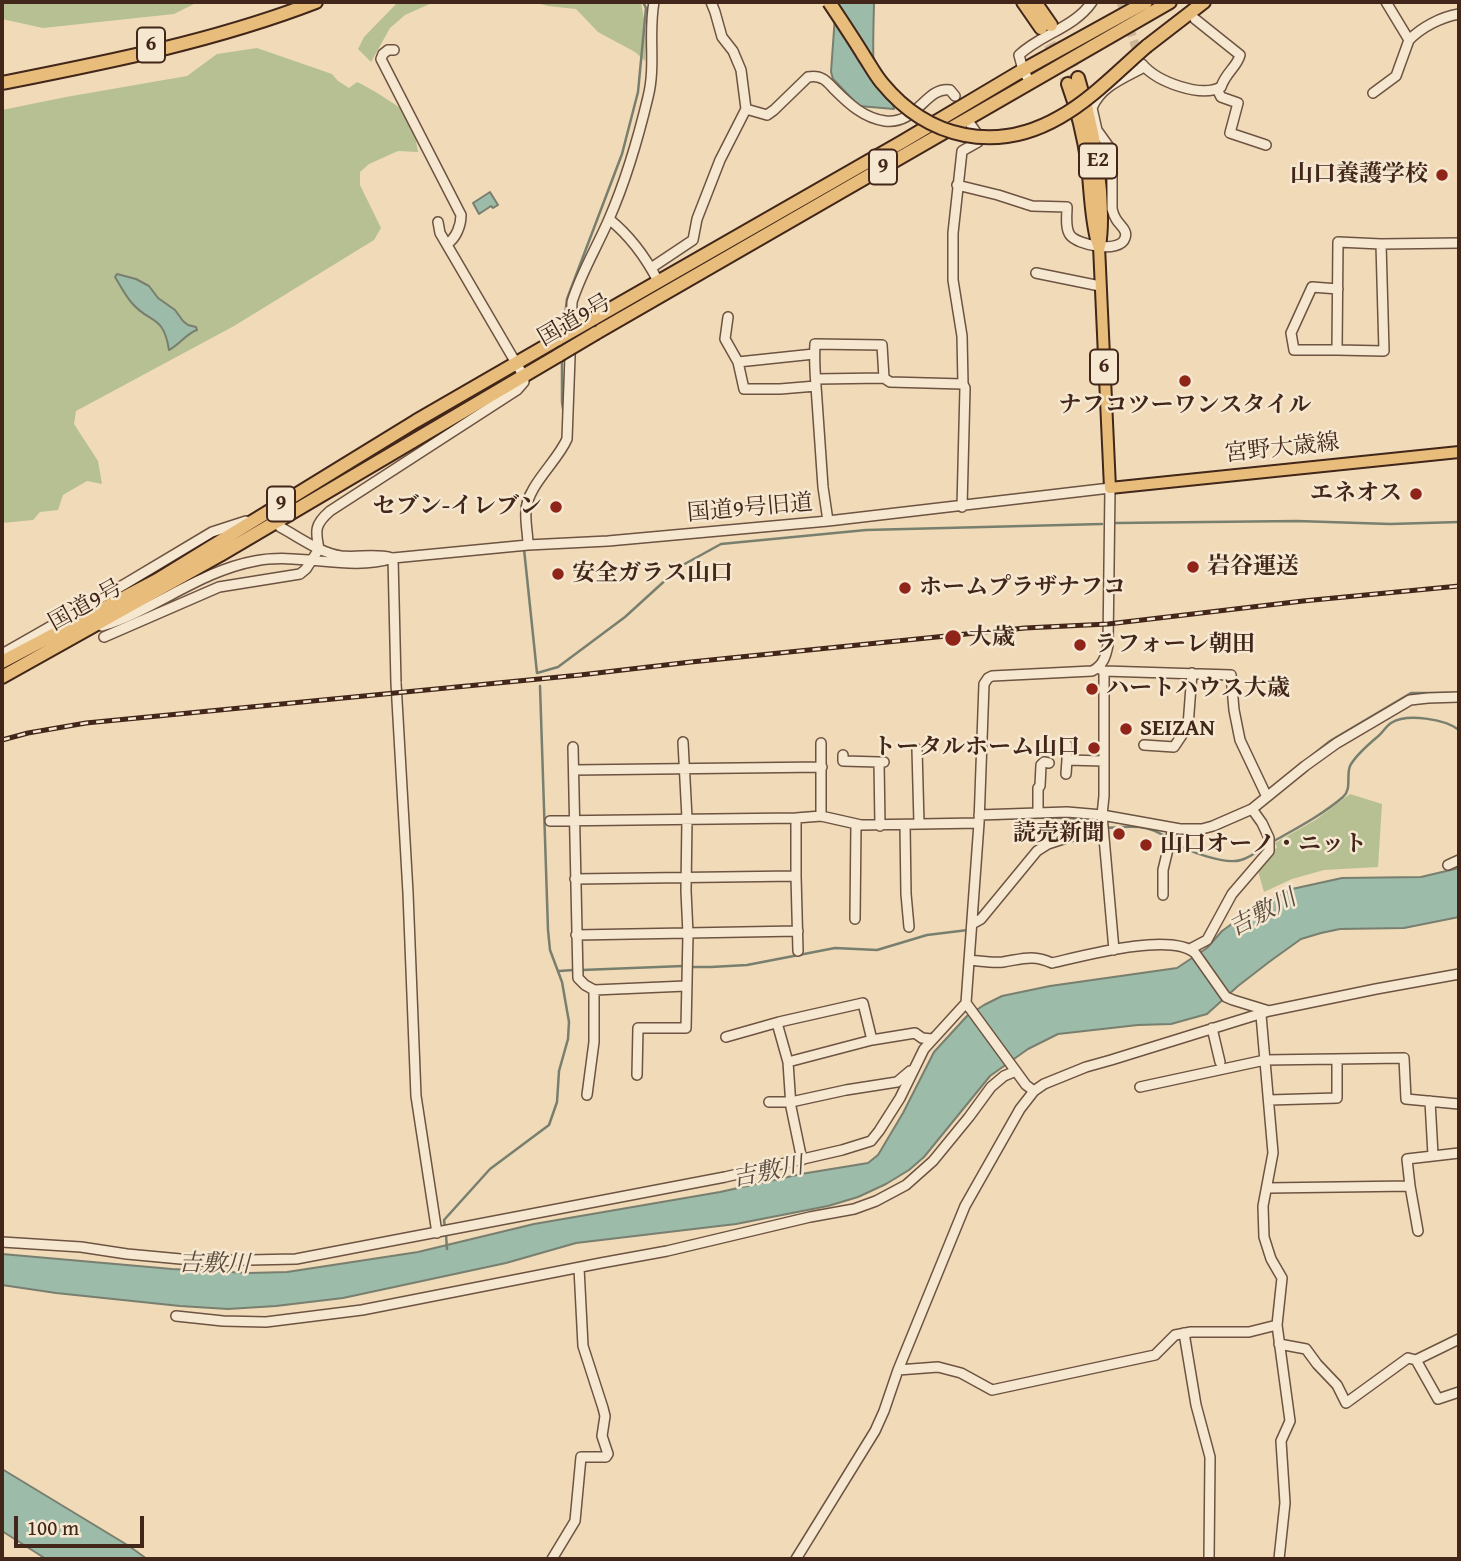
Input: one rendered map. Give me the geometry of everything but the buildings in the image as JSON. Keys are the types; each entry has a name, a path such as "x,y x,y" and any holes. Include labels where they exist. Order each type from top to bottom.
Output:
{"highway":[{"name":"6","path":"2,78 202,33 297,2"},
{"name":"6","path":"2,83 135,55 235,30 316,2"},
{"path":"829,2 881,82 894,97 924,121 956,134 985,138 1021,135 1063,116 1204,2"},
{"path":"1023,2 1046,27 1035,2"},
{"name":"国道9号","path":"2,677 220,555 520,369 558,339 593,318 1146,2"},
{"name":"国道9号","path":"2,662 157,580 383,441 520,369 559,355 1170,2"},
{"name":"E2","path":"1073,81 1091,123 1098,159 1102,228 1099,246"}],"main road":[{"name":"6","path":"1099,246 1110,488"},
{"name":"宮野大歳線","path":"1110,488 1459,452"}],"street":[{"path":"528,545 527,502 567,439 572,302 609,219 633,153 649,93 654,2"},
{"path":"651,268 693,240 697,219 720,160 746,109 741,70 733,51 722,37 711,2"},
{"path":"1030,82 1018,55 1077,19 1092,2"},
{"path":"1386,2 1409,40"},
{"path":"1373,93 1396,76 1409,40 1418,30 1459,14"},
{"path":"957,185 1032,205 1068,207 1067,231 1072,238 1099,246 1115,247 1121,244 1126,238 1125,231 1112,209 1112,151 1097,130 1092,108 1104,89 1142,63 1164,80 1185,90 1222,87 1224,78 1240,55 1195,19"},
{"path":"394,50 388,50 381,59 461,215 457,232 447,244"},
{"path":"746,109 767,115 807,77 814,76 824,79 859,111 884,121 896,121 906,117 934,92 945,89 955,96"},
{"path":"1217,89 1221,97 1238,103 1230,133 1266,145"},
{"path":"961,507 965,387 962,336 953,280 953,233 962,151 978,142 978,135 971,125"},
{"path":"609,219 618,226 658,281"},
{"path":"104,637 219,587 300,573 306,569 318,549 315,533 317,526 330,511 517,390 524,382 520,369 440,233 438,222"},
{"path":"1338,350 1338,242 1459,243"},
{"path":"1338,289 1312,287 1291,332 1294,350 1384,351 1381,244"},
{"path":"1036,273 1100,286"},
{"path":"728,317 724,339 738,362 744,389 884,378 890,382 963,384"},
{"path":"828,521 823,487 815,344 883,345 884,378"},
{"path":"738,362 814,354"},
{"path":"1110,488 1108,645 1101,670 1104,761 1102,815 1114,950"},
{"name":"国道9号旧道","path":"89,629 125,617 228,567 272,558 380,562 393,558 528,545 828,521 1110,488"},
{"path":"2,653 125,584 212,531 246,521"},
{"name":"国道9号旧道","path":"281,527 318,549 341,556 381,555 393,558"},
{"path":"393,558 396,683 416,1096 438,1232"},
{"path":"1034,1091 1026,1085 969,1006 969,960 979,819 984,684 988,678 1101,670 1231,675 1240,740 1267,797"},
{"path":"1144,745 1174,747 1188,726 1192,673"},
{"path":"550,821 821,816 880,826 1067,812 1102,815 1172,828 1202,829 1252,809 1337,743 1410,700 1459,697"},
{"path":"637,1075 638,1028 686,1028 687,818 683,742"},
{"path":"821,743 821,816"},
{"path":"1066,774 1067,745"},
{"path":"573,747 578,978 594,990 686,986"},
{"path":"916,749 919,824"},
{"path":"1067,760 1104,761"},
{"path":"843,761 881,762 880,826"},
{"path":"1038,813 1041,765 1044,762 1049,763"},
{"path":"574,770 822,767"},
{"path":"1192,951 1207,940 1232,894 1269,851 1269,838 1252,809"},
{"path":"796,818 798,951"},
{"path":"855,919 856,824"},
{"path":"905,825 909,928"},
{"path":"972,924 981,919 1037,851 1048,844 1103,826"},
{"path":"1163,895 1163,870 1172,828"},
{"path":"1448,865 1459,860"},
{"path":"575,879 796,876"},
{"path":"576,935 798,932"},
{"path":"969,960 1003,962 1028,957 1052,963 1114,950 1170,945 1192,951 1226,997 1265,1013"},
{"path":"796,1559 875,1431 965,1206 1020,1109 1034,1091 1086,1066 1265,1013 1459,974"},
{"path":"587,1096 594,1042 594,990"},
{"path":"726,1037 863,1003 872,1040"},
{"path":"2,1242 81,1247 202,1261 296,1259 802,1160 871,1141 887,1121 924,1048 969,1006"},
{"path":"1265,1013 1265,1060 1273,1153 1264,1206 1264,1237 1271,1259 1282,1278 1277,1325 1290,1421 1281,1441 1285,1503 1279,1559"},
{"path":"777,1023 788,1062 791,1102 802,1160"},
{"path":"1212,1028 1220,1062"},
{"path":"788,1062 872,1040 915,1033 922,1038 932,1039"},
{"path":"1140,1087 1265,1060 1404,1058 1406,1099 1459,1104"},
{"path":"1269,1100 1337,1098 1337,1059"},
{"path":"769,1102 791,1102 897,1082 914,1068"},
{"path":"176,1316 266,1322 362,1310 667,1251 854,1209 906,1185 933,1161 991,1087 1004,1076 1016,1071"},
{"path":"1430,1101 1433,1155"},
{"path":"1418,1231 1407,1159 1459,1153"},
{"path":"1268,1188 1410,1186"},
{"path":"552,1559 575,1521 581,1457 606,1457 608,1454 602,1436 605,1416 583,1346 579,1268"},
{"path":"898,1370 937,1367 961,1373 992,1390 1156,1355 1175,1335 1249,1332 1277,1325"},
{"path":"1184,1333 1196,1405 1210,1457 1209,1559"},
{"path":"1279,1344 1307,1349 1337,1385 1346,1403 1408,1358 1416,1360 1459,1339"},
{"path":"1416,1360 1438,1399 1459,1392"}],"shaded area":[{"path":"2,2 198,2 174,14 43,28 2,19"},
{"path":"398,2 434,2 405,15 390,28 371,62 358,49 364,37"},
{"path":"533,2 641,2 647,36 645,61 635,52 598,32 576,9"},
{"path":"257,48 332,74 349,88 357,82 395,104 411,119 418,152 398,151 369,164 360,172 360,185 381,228 374,240 234,326 76,411 74,424 98,461 102,484 87,481 63,495 58,510 40,512 33,520 2,523 2,110 187,76 217,54"},
{"path":"1350,794 1382,804 1378,867 1324,870 1292,879 1264,892 1258,871 1277,847 1275,843 1317,819"}],"water":[{"path":"836,2 874,2 874,75 894,109 859,106 833,79 831,72"},
{"path":"490,192 498,205 479,214 473,203"},
{"path":"117,274 149,286 183,321 197,330 169,350 163,330 131,302 115,277"},
{"name":"吉敷川","path":"1459,868 1459,917 1404,928 1340,929 1301,939 1238,986 1207,1014 1171,1024 1058,1034 1028,1049 990,1076 924,1157 909,1170 858,1197 828,1206 736,1224 576,1243 506,1263 343,1298 276,1306 228,1309 180,1306 2,1285 2,1254 172,1269 287,1272 418,1252 534,1224 868,1163 878,1155 903,1113 934,1052 967,1016 1002,996 1050,986 1177,968 1207,948 1222,931 1247,913 1292,889 1342,878 1421,877"},
{"path":"2,1469 147,1559 46,1559 2,1531"}],"waterway":[{"path":"563,332 567,299 622,154 638,92 646,8 643,2"},
{"path":"562,359 564,415"},
{"path":"522,514 523,499 531,485"},
{"path":"1116,523 1459,522"},
{"path":"524,549 537,673 558,667 625,617 681,566 721,544 866,530 1102,524"},
{"path":"445,1228 444,1220 490,1169 549,1125 557,1102 559,1071 568,1039 569,1022 562,982 550,950 548,930 540,686"},
{"path":"1310,757 1330,741 1411,693 1452,693"},
{"path":"1274,841 1318,815 1346,794 1350,766 1391,723 1406,718 1426,719 1445,723 1459,730"},
{"path":"1033,817 1096,819"},
{"path":"996,819 1020,818"},
{"path":"1176,824 1190,825"},
{"path":"1107,828 1146,828 1167,838"},
{"path":"1172,841 1186,849 1225,861 1248,858 1265,846"},
{"path":"693,967 747,965 835,948 877,950 927,935 968,930"},
{"path":"582,970 683,966"},
{"path":"559,971 573,970"},
{"path":"446,1235 447,1249"}],"tunnel":[{"path":"1121,2 1139,57"},
{"path":"1051,25 1078,78"},
{"path":"1041,28 1068,84"}],"railway":[{"path":"2,740 86,723 1025,628 1108,624 1459,586"}],"place":[{"name":"山口養護学校","path":"1442,175"},
{"name":"ナフコツーワンスタイル","path":"1185,381"},
{"name":"エネオス","path":"1416,494"},
{"name":"セブン-イレブン","path":"556,507"},
{"name":"岩谷運送","path":"1193,567"},
{"name":"安全ガラス山口","path":"558,574"},
{"name":"ホームプラザナフコ","path":"905,588"},
{"name":"大歳","path":"953,638"},
{"name":"ラフォーレ朝田","path":"1080,645"},
{"name":"ハートハウス大歳","path":"1092,689"},
{"name":"SEIZAN","path":"1126,729"},
{"name":"トータルホーム山口","path":"1094,748"},
{"name":"読売新聞","path":"1119,834"},
{"name":"山口オーノ・ニット","path":"1146,845"}]}
